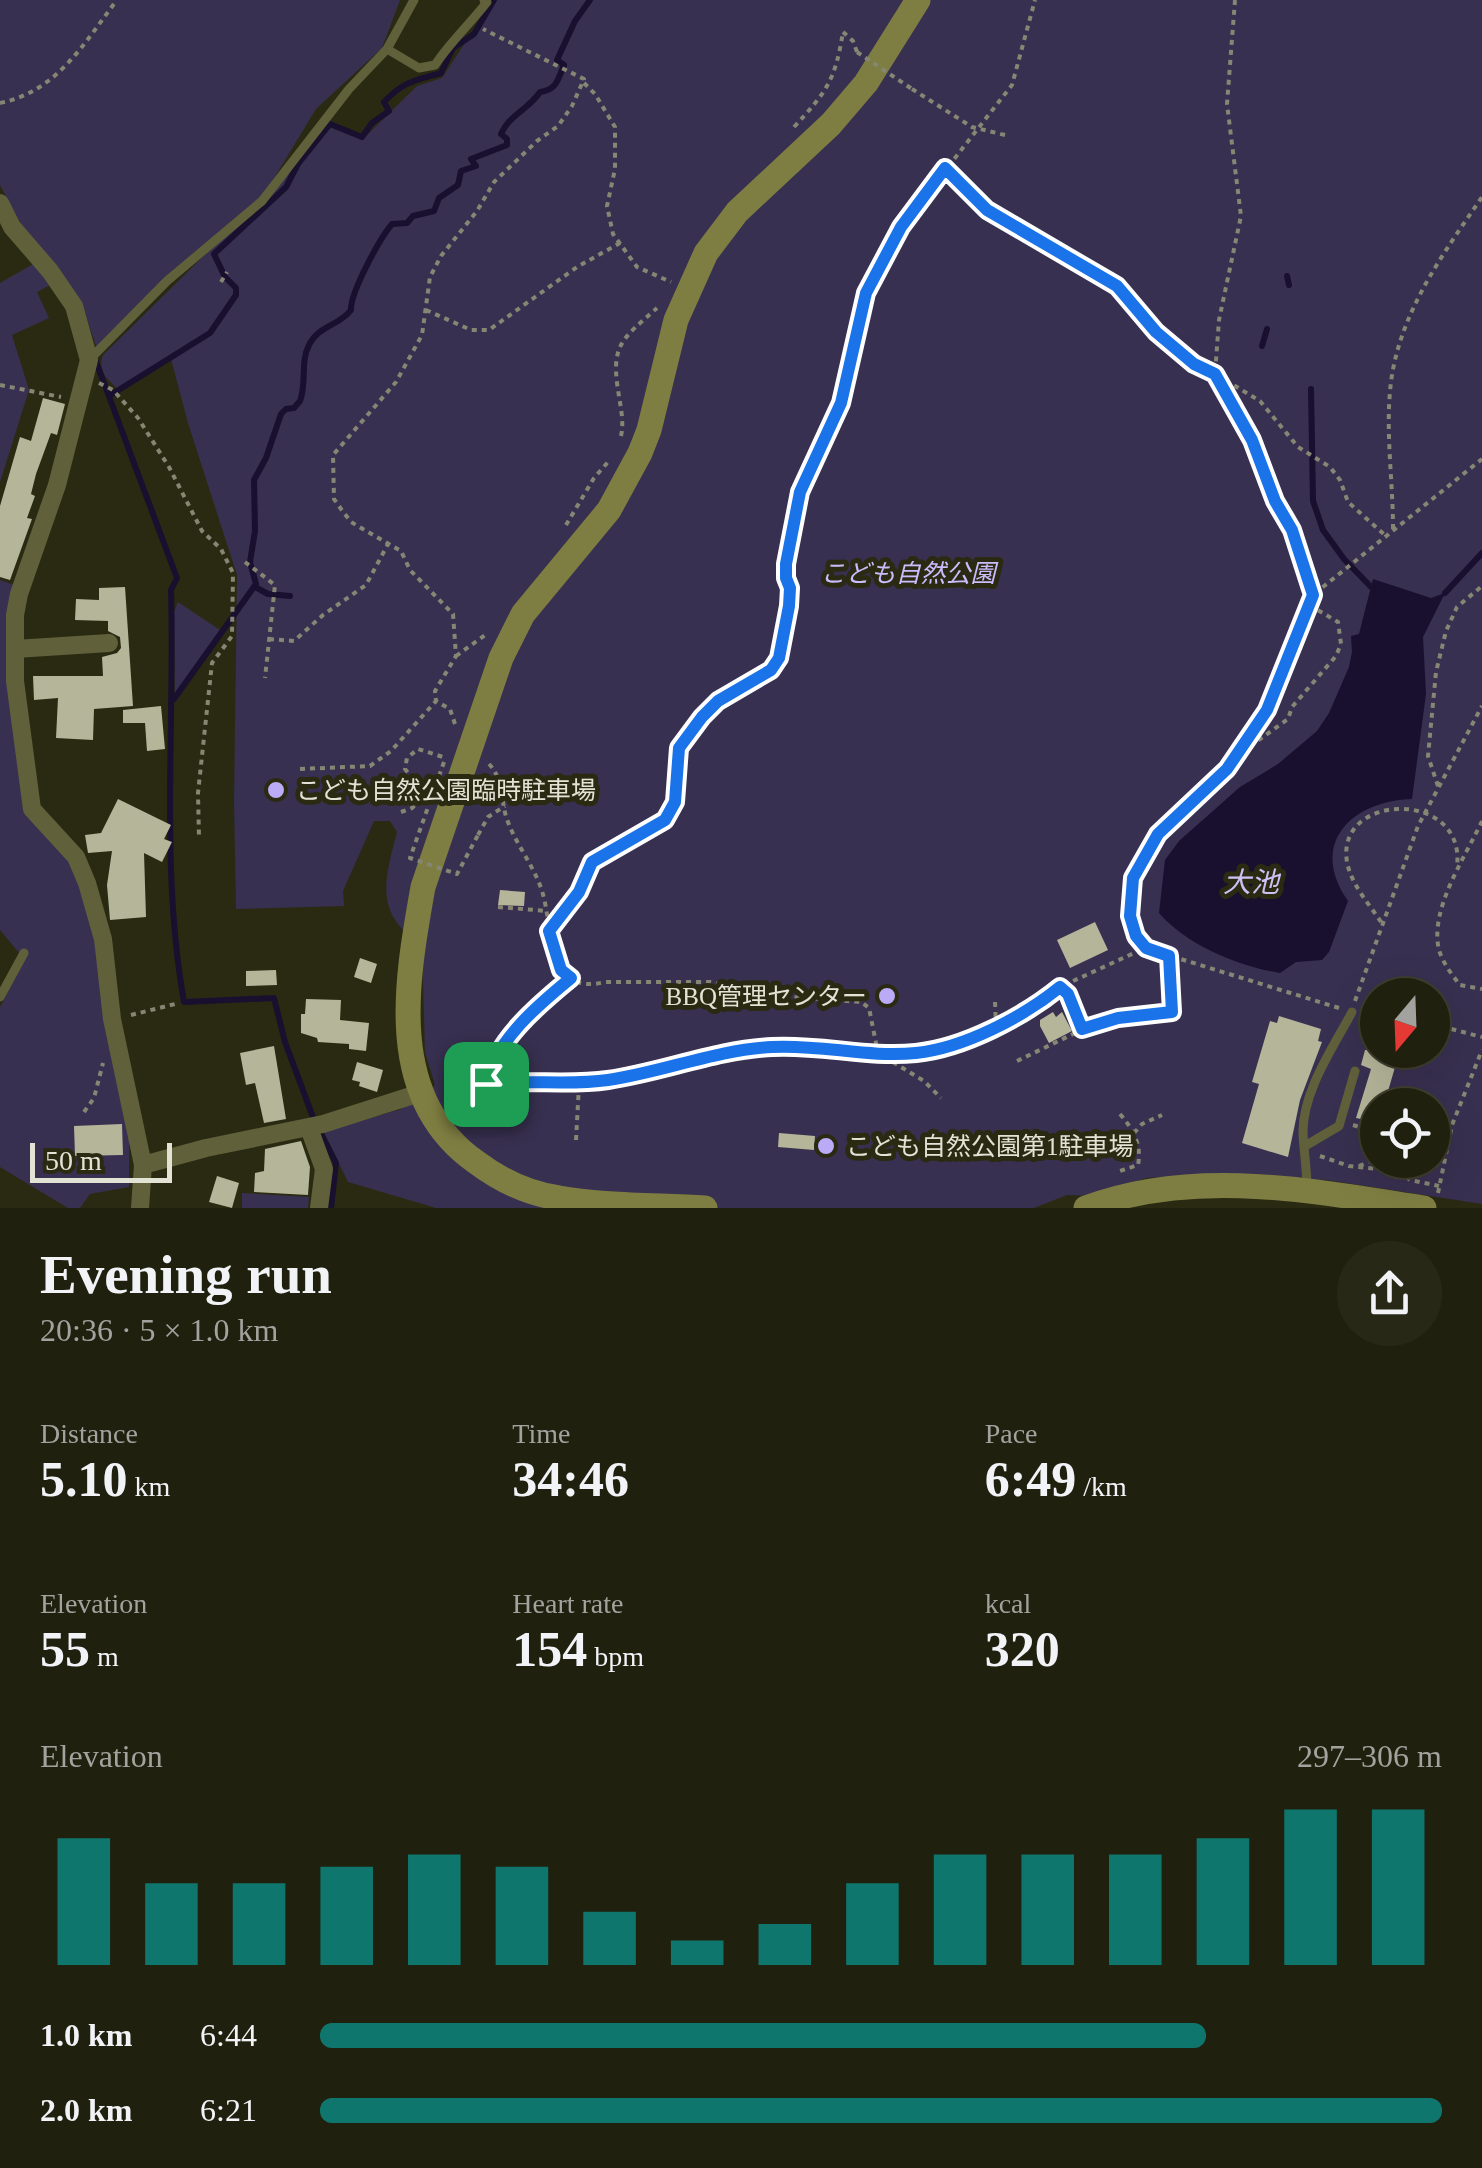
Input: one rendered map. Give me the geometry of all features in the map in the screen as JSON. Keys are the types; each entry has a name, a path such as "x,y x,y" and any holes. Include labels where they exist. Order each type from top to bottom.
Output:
{"street":[{"path":"705,1208 558,1198 526,1190 494,1176 464,1154 439,1128 420,1094 409,1050 408,995 423,887 501,658 523,614 609,510 635,463 649,430 676,320 706,254 737,212 831,124 866,83 918,0"},
{"path":"0,204 12,228 74,306 84,334 87,369 80,400 58,485 19,594 16,680 32,809 76,857 103,939 112,1020 143,1166 140,1208"},
{"path":"15,649 109,643"},
{"path":"143,1166 206,1148 316,1126 420,1094"},
{"path":"316,1126 324,1169 319,1208"},
{"path":"1086,1208 1225,1182 1386,1205 1431,1202"}],"lane":[{"path":"87,369 167,281 262,201 349,89 388,49 414,0"},
{"path":"388,49 419,68 435,66 448,44 461,35 487,2 484,0"},
{"path":"0,997 24,952"},
{"path":"1308,1191 1306,1109 1352,1012"},
{"path":"1305,1149 1340,1122 1355,1071"}],"path":[{"path":"0,104 19,99 61,72 118,0"},
{"path":"549,931 579,892 592,862 665,820 675,802 679,748 702,717 718,701 771,670 779,658 789,606 786,564 800,492 841,403 866,293 901,227 1012,84 1034,0"},
{"path":"1235,0 1226,104 1241,216 1219,320 1215,374 1252,440 1275,501 1292,530 1313,595"},
{"path":"477,26 584,79 615,127 615,169 607,206 613,234 636,267 674,284"},
{"path":"793,127 823,95 838,70 843,32 857,52 977,130 1009,136"},
{"path":"456,656 453,614 410,570 401,551 352,522 334,499 333,455 396,382 422,335 430,276 440,256 477,212 494,182 558,126 583,82"},
{"path":"945,168 987,210 1117,286 1156,332 1194,364 1260,401 1298,447 1330,467 1348,502 1387,536"},
{"path":"1393,532 1389,420 1398,350 1408,317 1428,278 1482,197"},
{"path":"426,310 471,330 489,330 548,286 620,243"},
{"path":"221,282 227,272"},
{"path":"620,441 623,428 613,369 616,354 621,343 662,299"},
{"path":"87,369 138,418 202,531 221,549 233,573 232,636 212,663 198,792 198,838"},
{"path":"0,386 80,400"},
{"path":"563,530 594,478 612,458"},
{"path":"1482,459 1313,595 1267,710 1227,769 1158,834 1133,878 1130,916 1136,936 1146,948 1226,976 1352,1012 1425,812 1482,706"},
{"path":"268,639 294,641 323,615 366,586 388,544"},
{"path":"246,562 275,585 265,678"},
{"path":"1438,786 1428,756 1436,672 1457,607 1482,586"},
{"path":"1237,755 1269,736 1288,718 1292,707 1336,656 1341,644 1338,622 1309,606"},
{"path":"300,769 370,766 436,700 436,691 456,656 498,626"},
{"path":"436,700 450,710 455,723 453,736"},
{"path":"401,812 412,808 426,794 406,769 407,758 418,749 446,758 410,858 456,874 488,817 505,806"},
{"path":"489,764 496,771 509,825 526,854 547,911 561,970 571,978 588,986 604,982 710,982 765,995 860,1002 869,1008 878,1053 924,1081 941,1098"},
{"path":"1382,923 1347,865 1350,836 1355,826 1383,810 1425,812 1448,830 1458,853 1438,931 1439,950 1460,985 1482,989"},
{"path":"1457,866 1468,853 1482,821"},
{"path":"498,907 547,911"},
{"path":"420,1094 462,1083 579,1084 655,1072 742,1050 810,1047 918,1053 996,1027 1034,1008 1060,987 1146,948"},
{"path":"1017,1061 1082,1029 1118,1018 1172,1012 1169,956"},
{"path":"486,1084 510,1038 571,978"},
{"path":"1060,987 1068,994 1082,1029"},
{"path":"996,1002 996,1027"},
{"path":"112,1020 175,1004"},
{"path":"1450,1029 1482,1038"},
{"path":"84,1112 98,1088 100,1066 118,1047"},
{"path":"1450,1134 1482,1050"},
{"path":"576,1140 579,1084"},
{"path":"1120,1114 1134,1133 1140,1153 1138,1165 1120,1171 1153,1198"},
{"path":"1134,1133 1162,1114"},
{"path":"1340,1122 1360,1127"},
{"path":"1305,1149 1358,1166 1398,1171 1410,1180 1439,1186"},
{"path":"1431,1202 1441,1178"}],"green space":[{"path":"0,0 400,0 382,48 316,109 262,198 170,273 97,349 82,304 19,221 0,185"},
{"name":"こども自然公園","path":"493,0 1482,0 1482,1204 1327,1180 1195,1175 1146,1178 1092,1196 1067,1195 1034,1208 436,1208 348,1182 324,1132 401,1109 435,1085 425,1052 422,945 396,921 387,895 397,832 390,821 374,821 343,891 344,906 236,909 237,575 171,359 119,390 101,366 103,355 216,244 263,204 324,122 364,138 417,86 442,78"},
{"path":"35,263 52,284 37,292 49,318 12,335 29,390 0,482 0,283"},
{"path":"0,580 17,586 26,812 72,862 100,939 129,1126 129,1187 90,1194 80,1208 68,1208 0,1167 0,1007 25,960 0,930"},
{"path":"178,602 220,630 175,695 174,612"},
{"path":"242,1193 309,1197 308,1208 242,1208"}],"water":[{"name":"大池","path":"1373,579 1431,598 1445,593 1423,637 1426,694 1412,799 1371,808 1342,829 1333,861 1348,901 1329,952 1322,960 1296,962 1280,973 1231,960 1199,945 1159,913 1165,860 1179,841 1240,787 1278,764 1317,731 1349,667 1351,636 1359,634"}],"building":[{"path":"43,398 65,404 57,435 51,433 36,474 31,494 35,496 27,518 32,519 10,580 0,577 0,506 20,437 31,441"},
{"path":"125,587 133,706 94,709 93,740 56,738 58,698 34,700 33,676 103,676 102,657 117,653 121,648 120,637 108,631 108,621 75,620 76,599 99,600 99,588"},
{"path":"161,706 165,749 147,751 145,723 123,723 123,710"},
{"path":"118,799 171,825 164,839 172,842 162,862 144,853 146,917 110,920 107,885 112,851 88,853 85,835 101,833"},
{"path":"500,890 525,892 524,906 498,905"},
{"path":"1095,922 1108,950 1070,968 1057,940"},
{"path":"360,958 377,964 371,983 354,977"},
{"path":"276,970 277,985 246,986 246,971"},
{"path":"306,999 341,1000 340,1020 369,1023 366,1051 349,1049 349,1044 318,1042 317,1038 301,1033"},
{"path":"1053,1012 1056,1017 1062,1012 1072,1031 1049,1043 1040,1020"},
{"path":"1279,1016 1321,1029 1318,1041 1322,1042 1300,1100 1288,1157 1242,1143 1259,1084 1252,1082 1270,1021 1277,1023"},
{"path":"274,1046 286,1119 264,1123 255,1083 246,1085 240,1053"},
{"path":"357,1062 383,1070 377,1092 352,1080"},
{"path":"1395,1068 1389,1088 1365,1088 1371,1069"},
{"path":"122,1124 123,1155 75,1156 74,1126"},
{"path":"779,1133 815,1136 814,1150 778,1147"},
{"path":"301,1141 310,1167 308,1195 254,1192 255,1173 264,1171 265,1149"},
{"path":"217,1176 239,1183 232,1208 209,1202"}],"waterway":[{"path":"109,396 210,333 236,295 236,288 225,277 214,254 286,187 298,164 330,124 362,137 372,123 389,111 384,102 398,90 441,73 453,48 474,34 494,0"},
{"path":"174,699 256,584 250,562 255,531 254,480 281,414 300,401 305,358 313,338 351,310 355,291 392,224 407,223 413,216 434,211 439,198 458,185 461,171 476,166 471,159 507,145 501,134 509,122 540,92 556,83 564,65 557,60 575,21 590,0"},
{"path":"1287,276 1289,285"},
{"path":"1262,346 1267,329"},
{"path":"95,359 177,578 171,590 170,848 184,1002 274,998 285,1042 314,1120 336,1163 331,1208"},
{"path":"1311,389 1313,501 1323,530 1373,589"},
{"path":"1445,593 1482,553"},
{"path":"255,587 268,594 290,596"}],"place":[{"name":"こども自然公園臨時駐車場","path":"276,790"},
{"name":"BBQ管理センター","path":"887,996"},
{"name":"こども自然公園第1駐車場","path":"826,1146"}],"route":[{"path":"945,168 987,210 1117,286 1156,332 1194,364 1215,374 1252,440 1275,501 1292,530 1313,595 1267,710 1227,769 1158,834 1133,878 1130,916 1136,936 1146,948 1169,956 1172,1012 1118,1018 1082,1029 1068,994 1060,987 1034,1008 996,1027 918,1053 772,1047 579,1084 486,1084 510,1038 571,978 561,970 549,931 568,911 592,862 665,820 675,802 679,748 689,732 718,701 771,670 779,658 789,606 786,564 800,492 841,403 866,293 901,227 945,168"}]}
